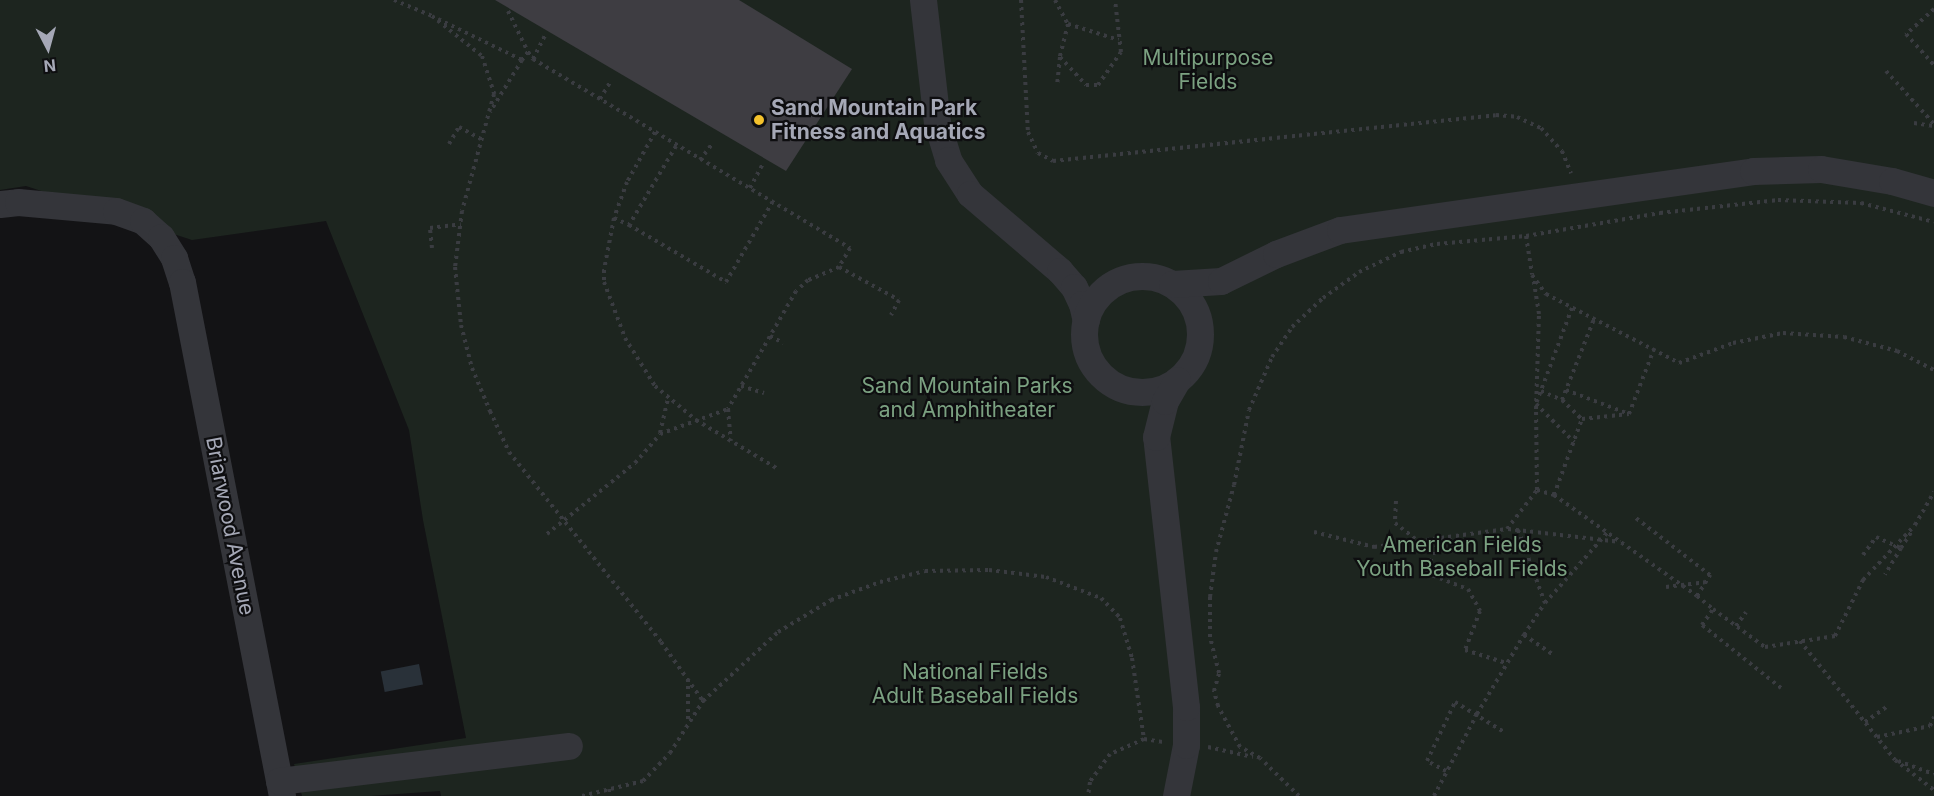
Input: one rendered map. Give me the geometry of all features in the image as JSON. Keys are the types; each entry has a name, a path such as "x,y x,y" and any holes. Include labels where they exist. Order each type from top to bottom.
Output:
{"street":[{"path":"923,0 937,123 948,160 970,194 1060,271 1078,295 1086,321"},
{"path":"1172,284 1221,281 1276,254 1340,230 1753,171 1821,170 1856,174 1934,193"},
{"name":"Briarwood Avenue","path":"0,204 18,202 116,211 143,221 161,237 174,258 182,282 280,788"},
{"path":"1060,271 1094,281 1117,282"},
{"path":"1150,276 1172,284 1183,292 1195,307 1200,325 1200,344 1194,362 1167,387 1149,392 1130,391 1112,384 1097,371 1087,354 1084,334 1086,321 1097,297 1117,282 1130,277 1150,276"},
{"path":"1200,325 1222,287 1232,276"},
{"path":"1176,796 1186,745 1186,707 1156,437 1165,401 1177,380"},
{"path":"1122,388 1139,409 1156,437"},
{"path":"280,788 569,746"}],"path":[{"path":"394,0 522,60"},
{"path":"1021,0 1028,132 1038,153 1053,161 1496,115 1517,117 1541,128 1563,151 1570,167 1578,227"},
{"path":"1055,0 1068,24 1060,57 1058,85"},
{"path":"1060,57 1086,85 1098,85 1121,51 1115,0"},
{"path":"1934,9 1906,34 1934,65"},
{"path":"508,11 533,59 850,248 839,267 808,280 796,291 728,409 731,441"},
{"path":"432,16 482,56 494,94 460,224 455,267 461,325 472,368 508,452 688,678 703,701"},
{"path":"1068,24 1120,40"},
{"path":"533,59 546,34"},
{"path":"487,117 528,52"},
{"path":"1886,70 1934,125"},
{"path":"600,99 611,81"},
{"path":"1914,123 1934,125"},
{"path":"449,144 459,127 481,139"},
{"path":"655,132 627,182 614,218 604,270 604,282 625,338 655,386 696,420 778,469"},
{"path":"700,160 712,144"},
{"path":"628,225 676,146"},
{"path":"750,188 763,164"},
{"path":"1299,796 1260,758 1240,747 1218,706 1214,691 1219,673 1210,637 1210,597 1216,552 1234,484 1249,410 1272,357 1292,327 1323,298 1359,272 1401,252 1437,243 1526,236 1660,213 1778,200 1861,203 1934,222"},
{"path":"614,218 726,282 773,201"},
{"path":"432,248 430,228 460,224"},
{"path":"1507,528 1537,490 1536,404 1539,314 1526,236"},
{"path":"839,267 898,300 891,315"},
{"path":"1532,275 1546,294 1679,363 1733,343 1783,333 1844,337 1898,351 1934,370"},
{"path":"1536,404 1572,308"},
{"path":"1562,400 1594,319"},
{"path":"770,336 783,343"},
{"path":"1629,414 1654,349"},
{"path":"741,386 764,393"},
{"path":"1566,390 1629,414"},
{"path":"1541,392 1562,400 1582,419 1629,414"},
{"path":"660,434 668,397"},
{"path":"1536,404 1574,442"},
{"path":"547,534 635,463 660,434 728,409"},
{"path":"1554,495 1582,419"},
{"path":"1537,490 1554,495 1765,647 1834,636 1863,580 1915,525"},
{"path":"1885,575 1934,492"},
{"path":"1396,501 1395,524 1417,540"},
{"path":"1632,516 1710,575 1697,596"},
{"path":"1314,532 1374,547 1507,528 1620,542"},
{"path":"1518,530 1545,603"},
{"path":"1434,796 1506,663 1545,603 1607,533"},
{"path":"1863,555 1876,537 1901,548"},
{"path":"1440,538 1426,573 1468,589 1480,610 1465,650 1506,663"},
{"path":"582,796 643,781 670,753 688,721 703,701 778,632 831,600 880,582 926,571 989,570 1046,577 1101,598 1120,618 1132,658 1144,739 1110,754 1090,782 1088,796"},
{"path":"1666,587 1705,582"},
{"path":"1713,609 1702,625 1781,688"},
{"path":"1736,626 1746,612"},
{"path":"1524,635 1552,654"},
{"path":"1800,642 1895,760 1934,790"},
{"path":"688,678 688,721"},
{"path":"1446,771 1427,761 1455,702 1504,732"},
{"path":"1865,722 1889,705"},
{"path":"1877,736 1930,726 1934,717"},
{"path":"1895,760 1934,774"},
{"path":"609,789 611,796"}],"green space":[{"name":"Sand Mountain Parks and Amphitheater","path":"0,0 1934,0 1934,796 441,796 440,791 370,796 302,796 294,764 466,738 423,520 409,430 326,221 192,240 26,186 0,190"}],"shaded area":[{"path":"419,664 423,685 385,692 381,671"}],"building":[{"name":"Sand Mountain Park Fitness and Aquatics","path":"495,0 739,0 852,69 786,171"}],"place":[{"name":"Sand Mountain Park Fitness and Aquatics","path":"759,120"}],"park label":[{"name":"Multipurpose Fields","path":"1208,70"},
{"name":"American Fields Youth Baseball Fields","path":"1462,557"},
{"name":"National Fields Adult Baseball Fields","path":"975,684"}]}
